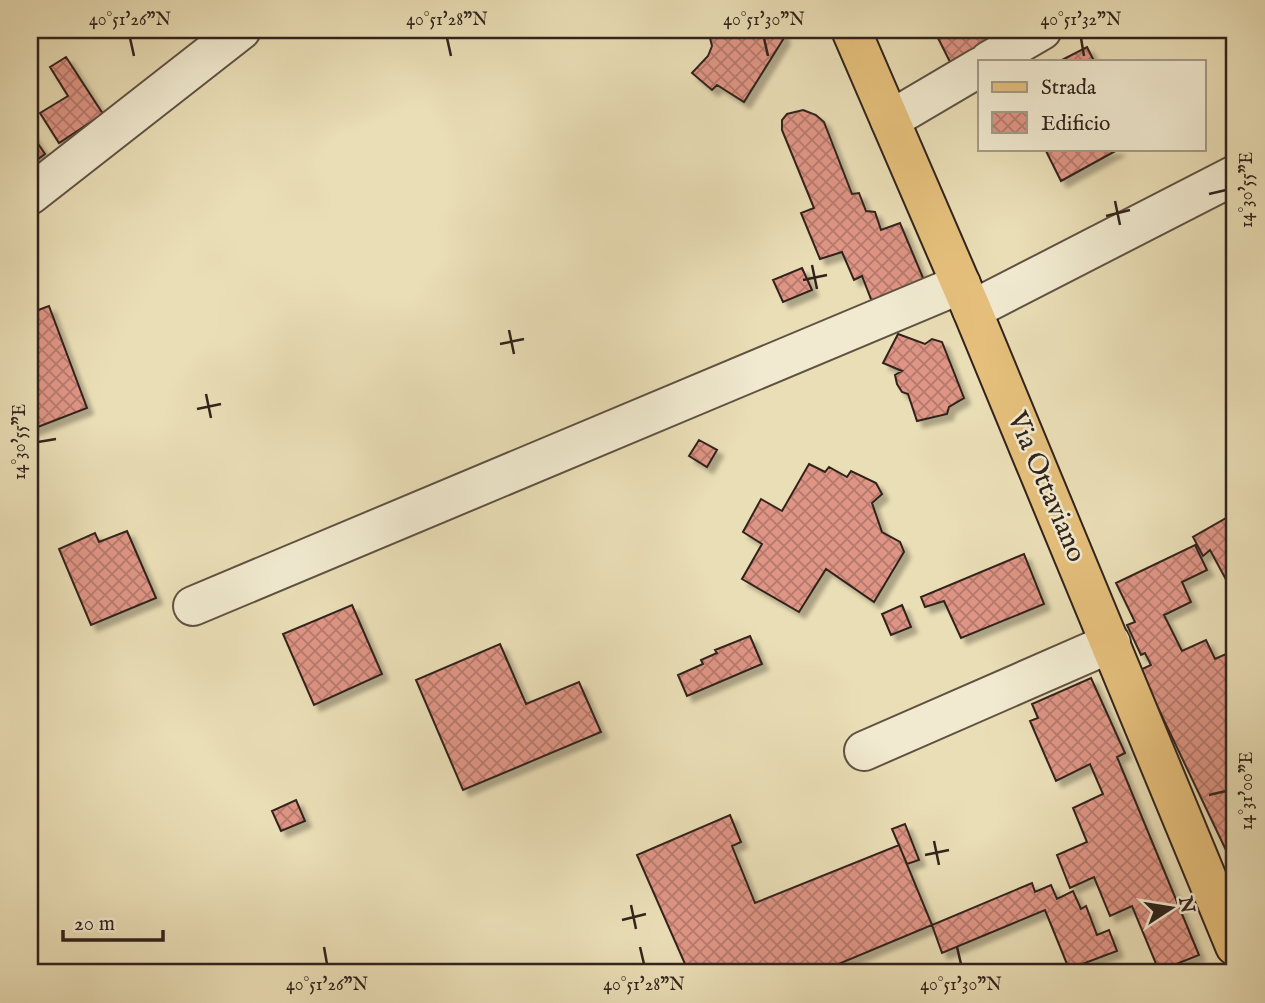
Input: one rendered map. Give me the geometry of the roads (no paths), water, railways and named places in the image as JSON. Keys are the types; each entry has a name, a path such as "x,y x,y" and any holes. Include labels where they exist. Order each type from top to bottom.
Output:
{"main road":[{"name":"Via Ottaviano","path":"851,30 967,297 1235,946"}],"street":[{"path":"30,195 240,30"},
{"path":"991,60 1042,30"},
{"path":"890,120 978,68"},
{"path":"193,606 967,297 1235,175"},
{"path":"864,751 1111,643"}]}
